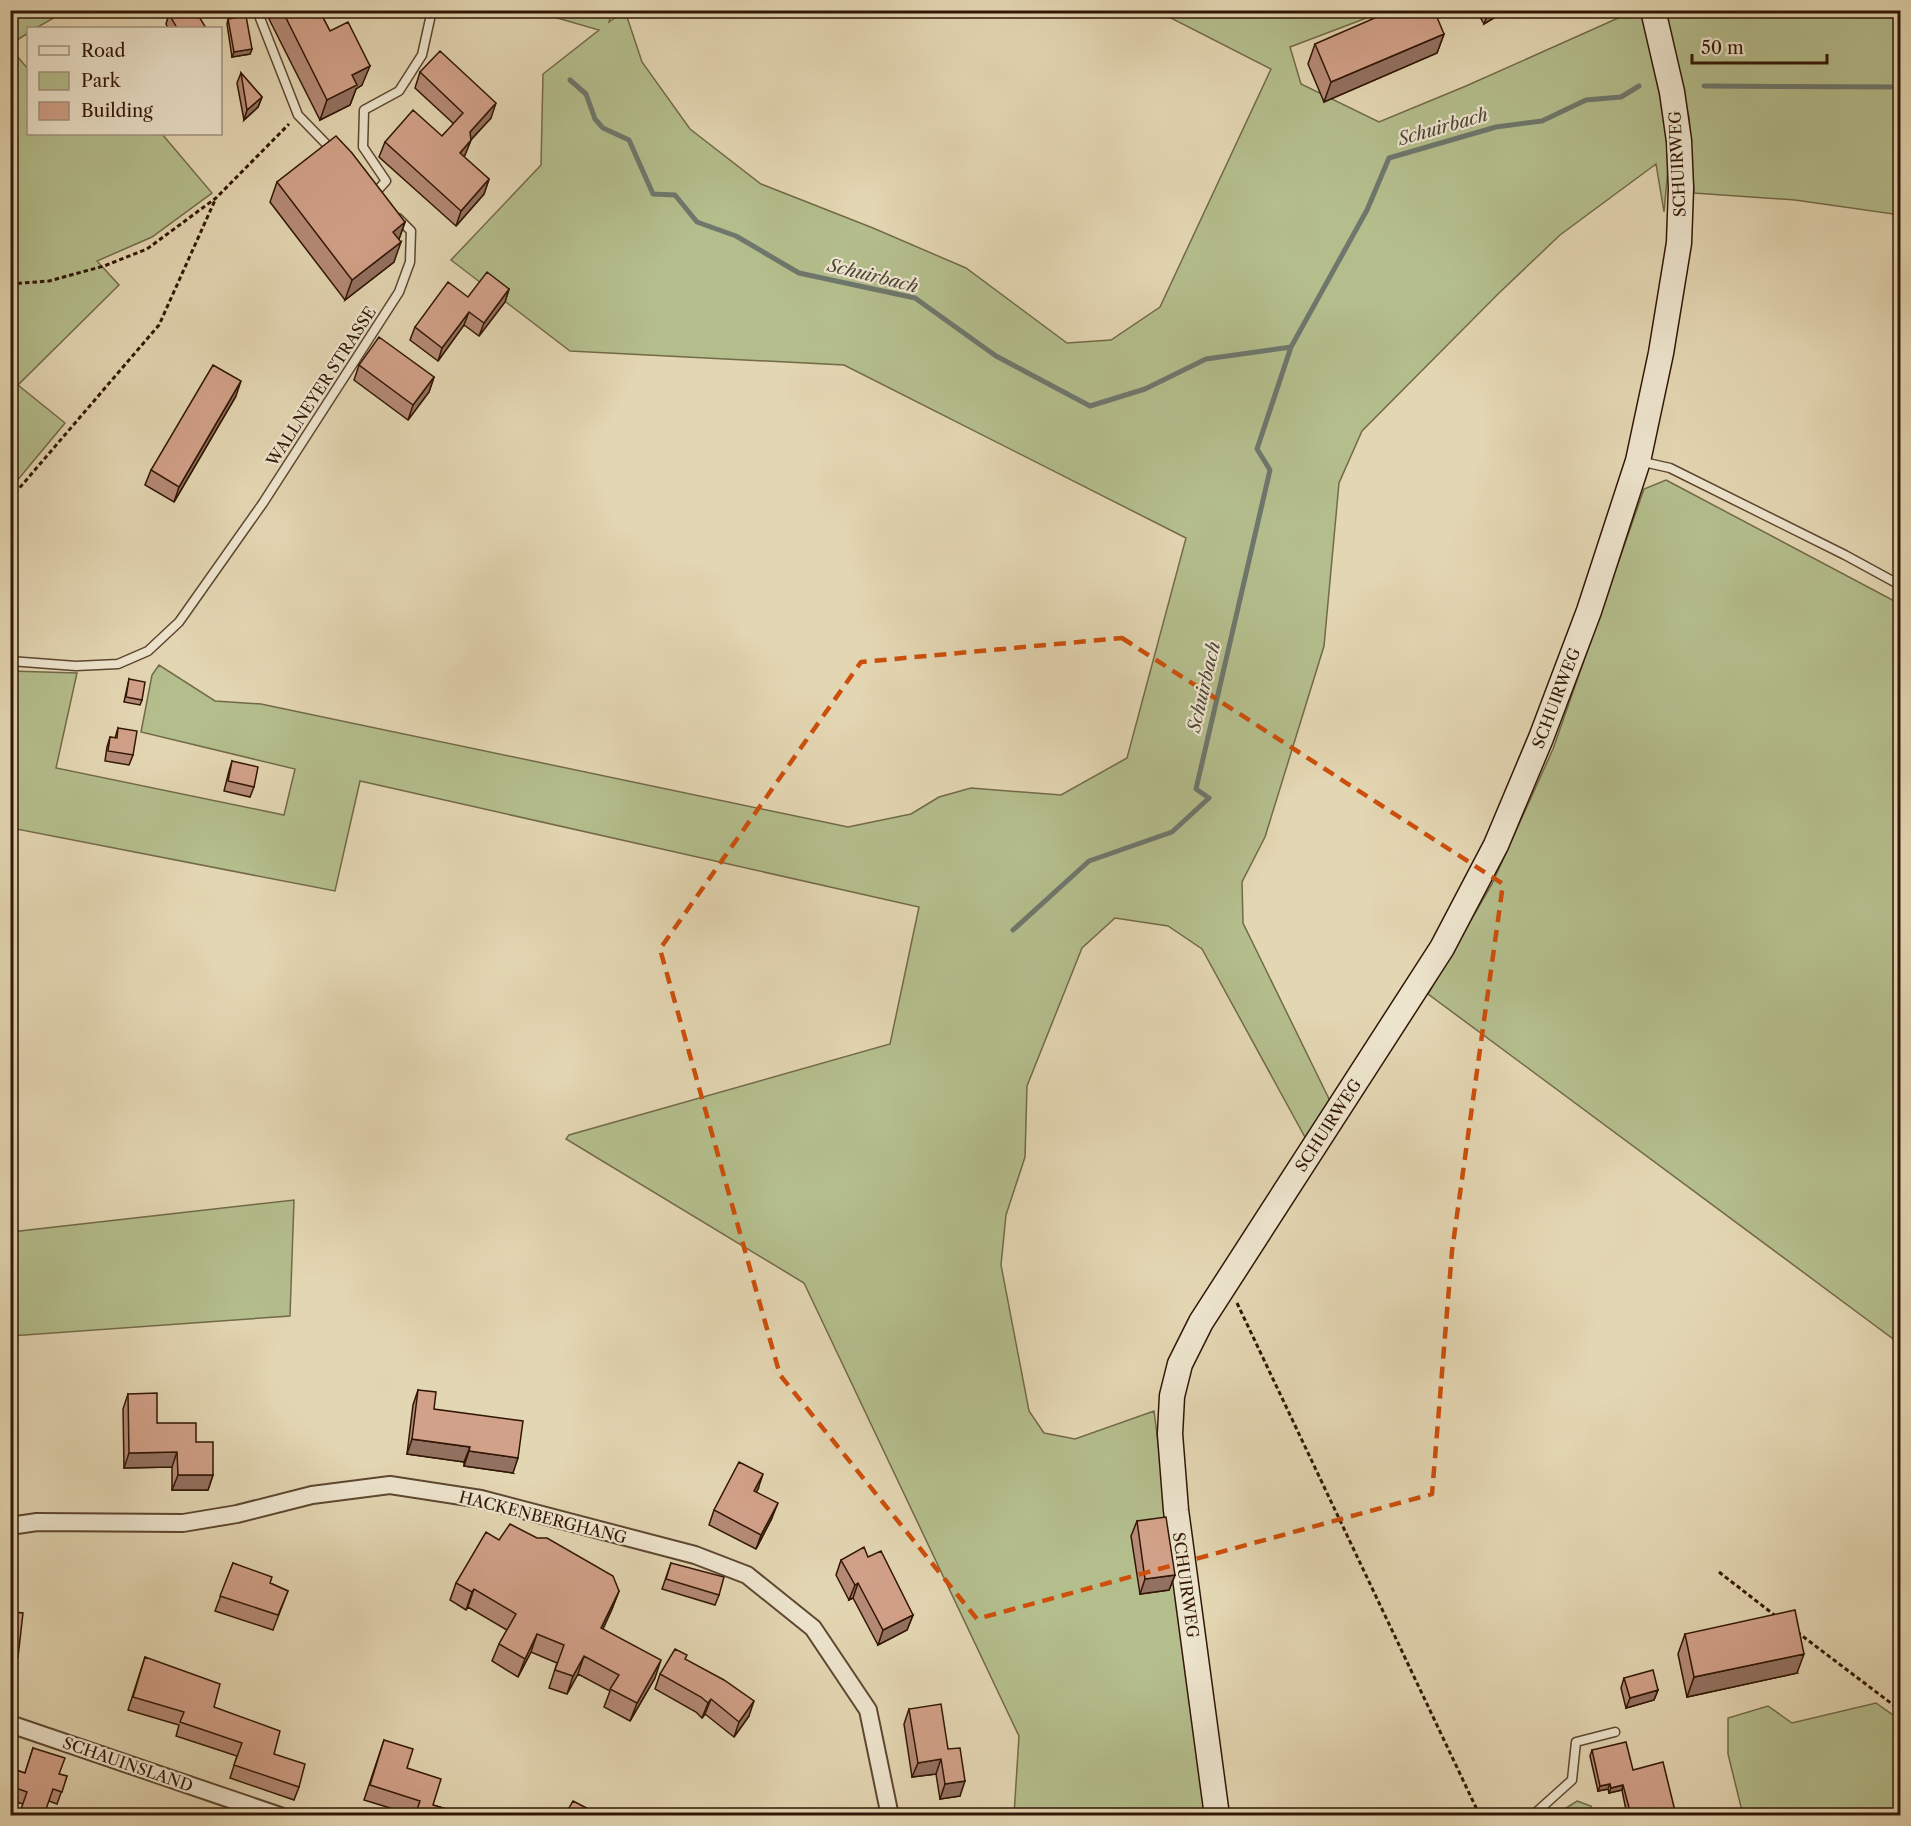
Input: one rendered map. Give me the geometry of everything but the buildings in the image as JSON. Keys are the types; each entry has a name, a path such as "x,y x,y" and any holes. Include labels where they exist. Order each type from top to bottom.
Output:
{"main road":[{"name":"SCHUIRWEG","path":"1217,1815 1176,1510 1170,1434 1172,1396 1180,1364 1201,1322 1442,948 1496,845 1541,738 1589,611 1638,461 1661,353 1679,243 1681,188 1679,141 1672,92 1653,10"}],"street":[{"name":"HACKENBERGHANG","path":"10,1526 37,1522 183,1523 237,1514 312,1495 390,1485 481,1499 695,1555 747,1575 813,1628 868,1710 890,1815"},
{"name":"SCHAUINSLAND","path":"10,1724 280,1815"}],"lane":[{"path":"262,10 260,18 298,115 336,154"},
{"path":"375,193 386,181 363,147 364,110 399,91 422,55 432,10"},
{"path":"367,185 382,201"},
{"name":"WALLNEYER STRASSE","path":"10,661 76,666 118,664 148,651 178,622 264,503 399,292 410,262 411,231 389,208"},
{"path":"1638,461 1670,468 1845,555 1900,585"},
{"path":"1532,1815 1572,1780 1576,1742 1615,1732"}],"path":[{"path":"10,284 49,280 104,266 147,249 216,198 298,115"},
{"path":"10,499 159,325 216,198"},
{"path":"1227,1282 1480,1815"},
{"path":"1719,1572 1785,1623"},
{"path":"1795,1630 1900,1710"}],"highlighted area":[{"path":"1122,638 1503,884 1452,1251 1432,1494 977,1619 780,1375 660,949 861,662"}],"green space":[{"path":"11,10 57,11 59,15 38,27 27,27 27,34 11,44"},
{"path":"1162,10 1385,11 1290,47 1301,84 1379,122 1625,15 1625,11 1641,11 1657,70 1669,158 1664,212 1656,164 1560,235 1362,431 1339,483 1324,646 1265,837 1242,882 1243,923 1330,1101 1306,1139 1202,949 1168,926 1115,918 1082,948 1027,1086 1025,1157 1006,1215 1001,1265 1029,1411 1044,1433 1075,1439 1154,1411 1205,1815 1014,1815 1019,1736 804,1283 566,1139 569,1135 890,1044 919,907 360,781 335,891 11,828 10,671 77,673 56,768 284,815 295,769 141,732 152,675 159,665 215,701 261,704 848,827 911,814 939,797 971,788 1061,795 1127,758 1186,538 844,365 570,351 451,260 541,165 543,74 599,30 533,11 612,11 609,22 625,11 642,62 690,129 761,184 966,268 1067,343 1111,340 1160,307 1271,69 1159,12"},
{"path":"1664,11 1900,11 1900,215 1795,200 1694,193 1689,117"},
{"path":"11,49 27,68 27,135 163,135 212,193 152,237 97,261 119,285 18,385 65,423 11,488"},
{"path":"1666,480 1900,604 1900,1344 1428,994 1492,884 1553,749 1644,489"},
{"path":"294,1200 290,1316 11,1336 11,1232"},
{"path":"1876,1703 1900,1720 1900,1815 1743,1815 1728,1754 1728,1718 1768,1706 1792,1723"},
{"path":"1577,1801 1591,1806 1594,1815 1555,1815"}],"waterway":[{"name":"Schuirbach","path":"570,80 586,94 595,119 603,128 629,140 653,194 675,195 697,222 736,236 799,273 915,298 996,356 1090,406 1145,389 1206,359 1291,347"},
{"name":"Schuirbach","path":"1013,930 1089,861 1172,832 1209,798 1196,789 1270,470 1257,449 1291,347 1367,210 1389,158 1496,127 1542,121 1586,100 1621,97 1639,86"},
{"name":"Schuirbach","path":"1704,86 1900,87"}]}
